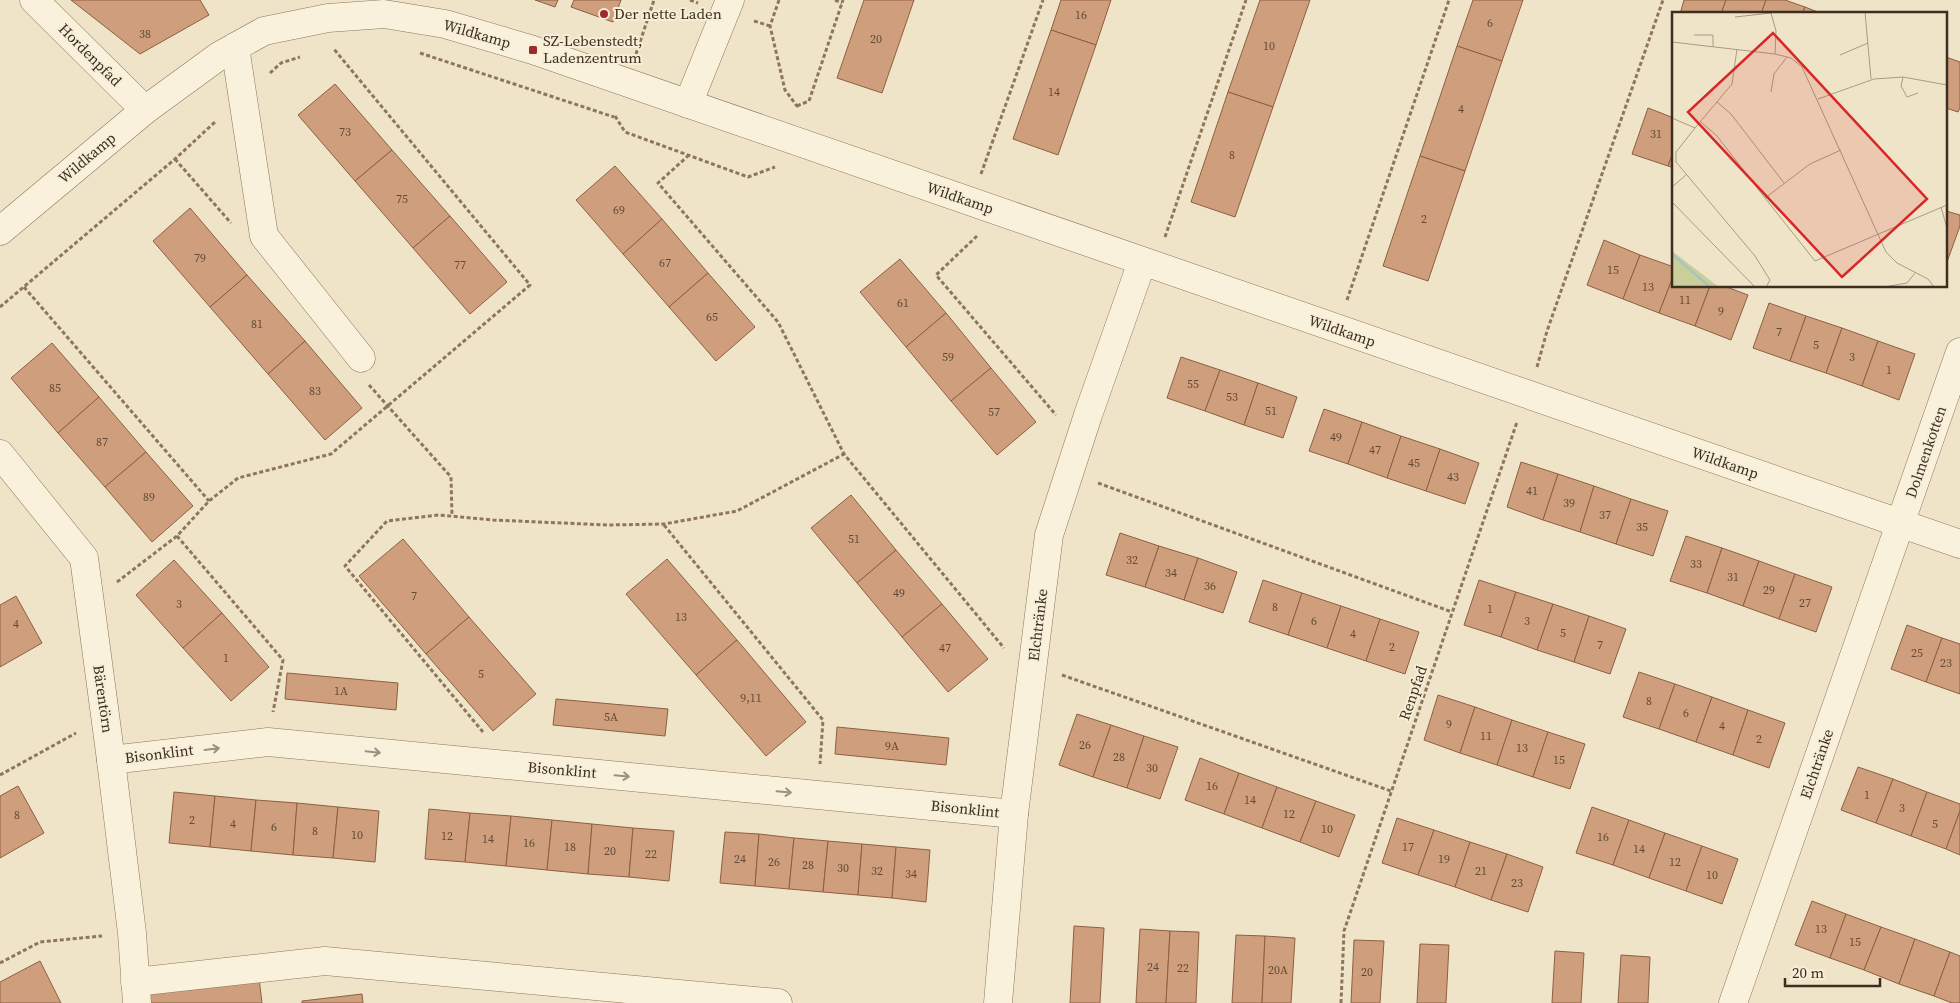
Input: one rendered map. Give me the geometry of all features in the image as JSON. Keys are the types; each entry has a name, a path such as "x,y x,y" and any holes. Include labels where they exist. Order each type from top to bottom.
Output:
{"street":[{"name":"Hordenpfad","path":"34,0 144,110"},
{"path":"688,104 730,0"},
{"name":"Wildkamp","path":"0,231 144,110 219,56 264,32 328,18 384,14 445,24 533,50 1960,544"},
{"path":"235,47 264,236 361,358"},
{"name":"Elchtränke","path":"998,1003 1014,814 1049,535 1079,442 1149,264"},
{"name":"Dolmenkotten","path":"1901,524 1960,352"},
{"name":"Bärentörn","path":"0,454 84,558 106,718 132,933 136,993"},
{"name":"Elchtränke","path":"1733,1003 1901,524"},
{"name":"Bisonklint","path":"111,760 268,742 1014,814"},
{"path":"136,993 325,961 778,1003"}],"path":[{"path":"633,63 654,0"},
{"path":"779,0 770,26 785,90 797,106"},
{"path":"794,114 797,106 809,101 843,1 835,0"},
{"path":"1043,0 980,205 977,238 936,275 1079,442"},
{"path":"1149,264 1246,0"},
{"path":"1337,329 1449,0"},
{"name":"Renpfad","path":"1341,1003 1344,931 1528,394 1547,331 1663,0"},
{"path":"332,45 340,44"},
{"path":"413,50 614,117 625,132 748,176 776,167 778,159"},
{"path":"0,307 175,159 242,96 281,63 306,54"},
{"path":"614,117 617,109"},
{"path":"689,155 658,183 778,322 844,454 1014,660 1033,665 1391,791"},
{"path":"175,159 230,222 264,236"},
{"path":"24,287 209,501"},
{"path":"361,358 356,372 451,477 452,516"},
{"path":"496,764 492,743 345,566 387,521 439,515 493,520 580,524 664,524 737,510 844,454"},
{"path":"1069,473 1452,612"},
{"path":"664,524 823,720 817,795"},
{"path":"178,536 283,660 268,742"},
{"path":"0,775 106,718"},
{"path":"0,963 40,942 132,933"}],"building":[{"path":"71,0 200,0 209,15 140,54"},
{"path":"535,0 558,0 555,7"},
{"name":"Der nette Laden","path":"574,0 621,0 613,22 571,7"},
{"path":"864,0 914,0 882,93 837,78"},
{"path":"1061,0 1111,0 1096,45 1051,30"},
{"path":"1260,0 1310,0 1273,107 1228,92"},
{"path":"1473,0 1523,0 1502,61 1457,46"},
{"path":"1684,0 1726,0 1722,12 1681,12"},
{"path":"1726,0 1766,0 1762,12 1722,12"},
{"path":"1766,0 1785,0 1805,7 1803,12 1762,12"},
{"path":"1805,7 1818,12 1803,12"},
{"path":"1051,30 1096,45 1058,155 1013,139"},
{"path":"1457,46 1502,61 1465,171 1420,156"},
{"path":"1948,58 1960,62 1960,108 1958,112 1948,109"},
{"path":"335,84 392,150 355,181 298,115"},
{"path":"1228,92 1273,107 1235,217 1191,202"},
{"path":"1648,108 1672,117 1672,155 1668,166 1632,154"},
{"path":"392,150 450,216 413,248 355,181"},
{"path":"1672,155 1672,167 1668,166"},
{"path":"1420,156 1465,171 1428,281 1383,266"},
{"path":"615,166 662,219 623,254 576,200"},
{"path":"190,208 247,275 210,307 153,241"},
{"path":"1948,212 1960,215 1960,226 1948,259"},
{"path":"450,216 507,282 470,314 413,248"},
{"path":"662,219 708,273 669,307 623,254"},
{"path":"1604,240 1640,255 1623,299 1587,285"},
{"path":"1640,255 1672,266 1672,279 1659,313 1623,299"},
{"path":"900,259 946,313 906,347 860,292"},
{"path":"708,273 755,327 716,361 669,307"},
{"path":"247,275 305,341 268,374 210,307"},
{"path":"1672,279 1672,288 1709,288 1695,326 1659,313"},
{"path":"1709,288 1729,288 1748,295 1731,340 1695,326"},
{"path":"1769,303 1806,316 1790,361 1753,348"},
{"path":"946,313 991,368 951,401 906,347"},
{"path":"1806,316 1842,328 1826,373 1790,361"},
{"path":"1842,328 1878,341 1862,386 1826,373"},
{"path":"305,341 362,408 325,440 268,374"},
{"path":"1878,341 1915,354 1899,400 1862,386"},
{"path":"52,343 99,397 58,433 11,378"},
{"path":"1181,357 1220,370 1205,411 1167,398"},
{"path":"991,368 1036,422 997,455 951,401"},
{"path":"1220,370 1258,383 1244,425 1205,411"},
{"path":"1258,383 1297,397 1283,438 1244,425"},
{"path":"99,397 146,452 105,487 58,433"},
{"path":"1324,409 1362,422 1348,464 1309,451"},
{"path":"1362,422 1401,436 1387,478 1348,464"},
{"path":"1401,436 1440,449 1426,491 1387,478"},
{"path":"1440,449 1479,463 1465,504 1426,491"},
{"path":"146,452 193,506 152,542 105,487"},
{"path":"1521,462 1558,474 1543,520 1507,507"},
{"path":"1558,474 1594,486 1580,532 1543,520"},
{"path":"1594,486 1631,499 1616,544 1580,532"},
{"path":"851,495 896,550 857,583 811,528"},
{"path":"1631,499 1668,511 1653,556 1616,544"},
{"path":"1120,533 1159,546 1145,587 1106,575"},
{"path":"1686,536 1722,548 1707,593 1670,581"},
{"path":"403,539 469,617 426,654 359,576"},
{"path":"1159,546 1198,558 1184,600 1145,587"},
{"path":"1722,548 1759,561 1743,606 1707,593"},
{"path":"896,550 942,604 902,637 857,583"},
{"path":"1198,558 1237,572 1223,613 1184,600"},
{"path":"667,559 737,640 696,675 626,594"},
{"path":"174,560 222,613 183,648 136,595"},
{"path":"1759,561 1795,574 1779,619 1743,606"},
{"path":"1795,574 1832,587 1816,632 1779,619"},
{"path":"1263,580 1302,593 1288,635 1249,622"},
{"path":"1479,580 1516,592 1501,637 1464,625"},
{"path":"1516,592 1553,604 1537,650 1501,637"},
{"path":"1302,593 1341,606 1327,648 1288,635"},
{"path":"16,596 42,643 0,667 0,605"},
{"path":"942,604 988,659 948,692 902,637"},
{"path":"1553,604 1589,616 1574,662 1537,650"},
{"path":"1341,606 1380,619 1366,661 1327,648"},
{"path":"222,613 269,667 231,701 183,648"},
{"path":"1589,616 1626,629 1610,674 1574,662"},
{"path":"469,617 536,694 493,731 426,654"},
{"path":"1380,619 1419,632 1405,674 1366,661"},
{"path":"1907,625 1942,638 1926,682 1891,669"},
{"path":"1942,638 1960,644 1960,694 1926,682"},
{"path":"737,640 806,722 766,756 696,675"},
{"path":"1639,672 1675,684 1659,729 1623,717"},
{"path":"287,673 398,683 396,710 285,699"},
{"path":"1675,684 1712,697 1696,742 1659,729"},
{"path":"1438,695 1475,707 1460,753 1424,740"},
{"path":"1712,697 1748,710 1733,755 1696,742"},
{"path":"556,699 668,709 665,736 553,725"},
{"path":"1475,707 1512,720 1497,765 1460,753"},
{"path":"1748,710 1785,723 1769,768 1733,755"},
{"path":"1077,714 1111,725 1093,777 1059,765"},
{"path":"1512,720 1548,732 1533,777 1497,765"},
{"path":"1111,725 1144,736 1127,788 1093,777"},
{"path":"837,727 949,738 946,765 835,754"},
{"path":"1548,732 1585,744 1570,789 1533,777"},
{"path":"1144,736 1178,747 1160,799 1127,788"},
{"path":"1200,758 1239,773 1224,814 1185,800"},
{"path":"1858,767 1893,779 1876,823 1841,810"},
{"path":"1239,773 1277,787 1262,828 1224,814"},
{"path":"1893,779 1927,792 1911,836 1876,823"},
{"path":"18,786 44,833 0,858 0,796"},
{"path":"1277,787 1316,801 1300,842 1262,828"},
{"path":"174,792 215,796 210,847 169,843"},
{"path":"1927,792 1960,804 1960,811 1946,849 1911,836"},
{"path":"215,796 256,800 251,851 210,847"},
{"path":"256,800 297,803 293,855 251,851"},
{"path":"1316,801 1355,815 1339,857 1300,842"},
{"path":"297,803 338,807 333,858 293,855"},
{"path":"338,807 379,811 375,862 333,858"},
{"path":"1592,807 1629,820 1613,865 1576,853"},
{"path":"429,809 470,813 465,862 425,859"},
{"path":"1960,811 1960,855 1946,849"},
{"path":"470,813 511,816 506,866 465,862"},
{"path":"511,816 552,820 547,870 506,866"},
{"path":"1397,818 1434,830 1418,875 1382,863"},
{"path":"552,820 592,824 588,874 547,870"},
{"path":"1629,820 1665,833 1649,878 1613,865"},
{"path":"592,824 633,828 629,877 588,874"},
{"path":"633,828 674,831 669,881 629,877"},
{"path":"1434,830 1470,842 1455,887 1418,875"},
{"path":"725,832 759,834 755,886 720,883"},
{"path":"1665,833 1702,846 1686,891 1649,878"},
{"path":"759,834 794,838 789,889 755,886"},
{"path":"794,838 828,841 823,892 789,889"},
{"path":"828,841 862,844 858,895 823,892"},
{"path":"1470,842 1507,854 1491,900 1455,887"},
{"path":"862,844 896,847 892,898 858,895"},
{"path":"1702,846 1738,859 1722,904 1686,891"},
{"path":"896,847 930,850 926,902 892,898"},
{"path":"1507,854 1543,867 1528,912 1491,900"},
{"path":"1812,901 1846,914 1830,958 1795,945"},
{"path":"1846,914 1881,927 1864,970 1830,958"},
{"path":"1074,926 1104,928 1100,1003 1070,1003"},
{"path":"1881,927 1915,939 1899,984 1864,970"},
{"path":"1140,929 1170,931 1166,1003 1136,1003"},
{"path":"1170,931 1199,932 1196,1003 1166,1003"},
{"path":"1236,935 1265,936 1262,1003 1232,1003"},
{"path":"1265,936 1295,938 1291,1003 1262,1003"},
{"path":"1915,939 1950,952 1934,996 1899,984"},
{"path":"1354,940 1384,941 1380,1003 1351,1003"},
{"path":"1420,944 1449,945 1446,1003 1417,1003"},
{"path":"1555,951 1584,953 1581,1003 1552,1003"},
{"path":"1950,952 1960,956 1960,1003 1952,1003 1934,996"},
{"path":"1621,955 1650,957 1648,1003 1618,1003"},
{"path":"40,961 61,1003 0,1003 0,982"},
{"path":"259,978 262,1003 150,1003 149,990"},
{"path":"362,994 363,1003 302,1003 302,1001"}],"place":[{"name":"Der nette Laden","path":"604,14"},
{"name":"SZ-Lebenstedt, Ladenzentrum","path":"533,50"}]}
